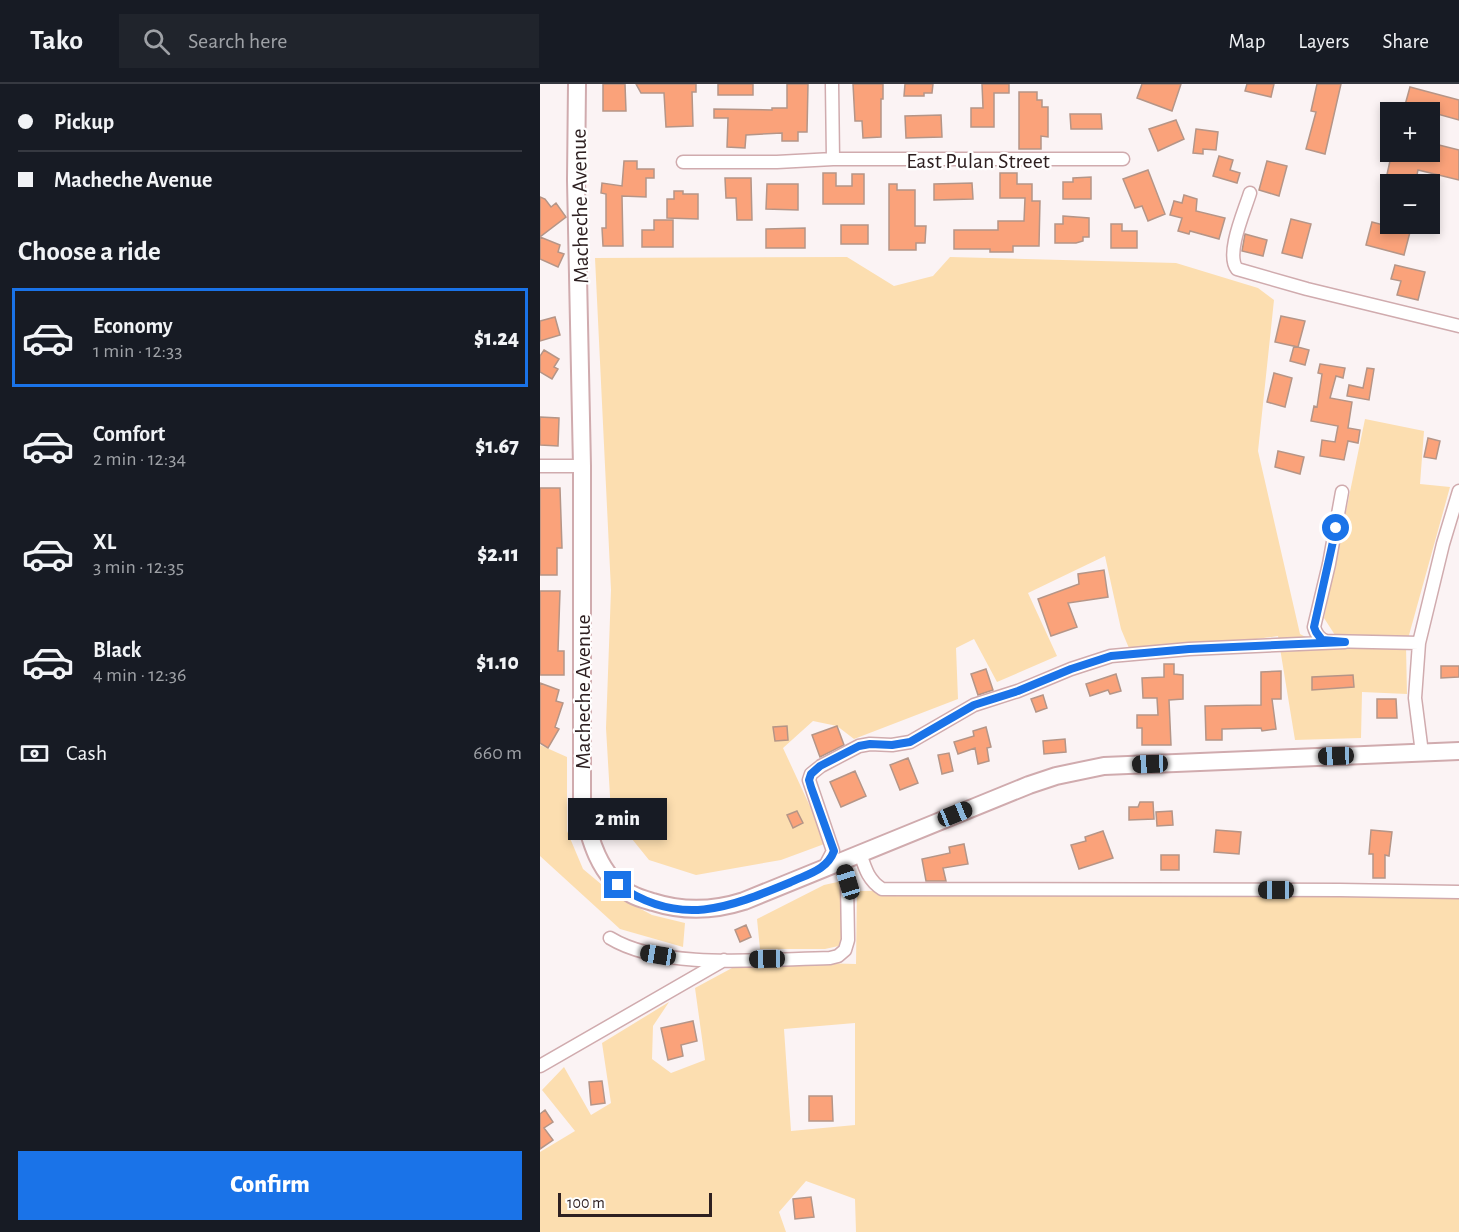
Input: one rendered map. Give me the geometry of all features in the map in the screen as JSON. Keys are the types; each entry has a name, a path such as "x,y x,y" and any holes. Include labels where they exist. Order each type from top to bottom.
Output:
{"main road":[{"name":"Macheche Avenue","path":"577,84 576,180 582,466 582,804 589,837 601,863 618,885 632,895 667,906 705,910 724,907 744,901 1029,785 1079,770 1133,764 1459,751"}],"street":[{"path":"832,84 833,159"},
{"name":"East Pulan Street","path":"682,162 777,162 833,159 1123,159"},
{"path":"1250,193 1234,245 1233,263 1237,269 1299,287 1459,326"},
{"path":"540,466 582,466"},
{"path":"1422,753 1415,698 1419,643 1443,544 1459,491"},
{"path":"1342,492 1329,564 1314,627 1322,640 1345,642"},
{"path":"824,868 834,851 809,780 811,774 820,766 859,746 910,742 974,705 1111,656 1189,649 1345,642 1419,643"},
{"path":"860,853 867,875 882,889 1459,892"},
{"path":"610,938 642,953 674,958 724,960 838,956 845,950 848,940 848,882 841,860"},
{"path":"540,1066 724,960"}],"shaded area":[{"path":"847,257 894,286 933,276 950,257 1176,263 1258,288 1274,300 1258,451 1300,634 1322,646 1342,646 1324,618 1365,419 1424,431 1420,484 1450,487 1406,646 1407,694 1362,692 1361,738 1295,740 1278,636 1167,652 1131,653 1121,629 1105,556 1028,593 1057,656 997,682 974,639 956,648 958,699 854,739 837,726 813,721 783,748 827,843 781,860 696,875 649,860 611,813 606,728 611,590 595,258"},
{"path":"540,745 567,757 567,831 583,869 613,894 652,915 685,923 683,947 620,929 540,856"},
{"path":"842,881 843,945 825,949 760,949 757,919 824,885"},
{"path":"1101,889 1459,893 1459,1232 856,1232 855,1199 806,1181 779,1212 786,1232 540,1232 540,1152 575,1131 542,1090 564,1067 591,1115 611,1103 602,1043 669,1002 653,1026 652,1059 671,1073 705,1060 695,988 745,961 856,964 857,891","holes":["855,1023 855,1125 791,1131 784,1029"]}],"building":[{"path":"603,84 625,84 626,111 603,111"},
{"path":"636,84 696,84 696,92 692,92 693,126 666,127 664,93 641,93"},
{"path":"718,84 753,84 753,95 718,95"},
{"path":"787,84 808,84 807,132 798,132 798,141 782,141 782,133 746,135 745,148 727,147 728,118 714,118 714,109 787,108"},
{"path":"853,84 883,84 881,137 863,138 862,121 855,121"},
{"path":"905,84 933,84 932,93 924,93 924,96 904,96"},
{"path":"982,84 1009,84 1009,93 994,93 994,127 971,127 971,108 983,108"},
{"path":"1142,84 1181,84 1172,111 1137,98"},
{"path":"1247,84 1274,84 1271,97 1245,91"},
{"path":"1317,84 1341,84 1325,154 1306,149 1316,112 1311,111"},
{"path":"1410,87 1459,100 1459,120 1440,115 1440,102 1406,102"},
{"path":"1019,92 1037,92 1037,100 1042,100 1042,107 1048,107 1048,137 1041,136 1041,149 1019,149"},
{"path":"1070,114 1101,114 1102,129 1071,129"},
{"path":"941,115 942,137 906,138 905,116"},
{"path":"1176,120 1184,139 1158,151 1149,129"},
{"path":"1196,129 1218,132 1216,150 1203,149 1203,154 1193,153"},
{"path":"1440,145 1459,150 1459,180 1418,170 1417,174 1387,174 1390,162 1440,162"},
{"path":"1219,156 1233,160 1230,170 1240,173 1237,183 1213,176"},
{"path":"624,161 637,161 637,169 654,169 654,178 646,178 646,197 622,196 623,246 603,246 602,228 606,228 606,194 601,193 602,183 622,186"},
{"path":"1267,161 1287,166 1279,196 1259,190"},
{"path":"1148,170 1165,214 1148,221 1142,206 1135,208 1123,179"},
{"path":"823,173 836,173 836,186 852,186 852,174 864,174 864,204 823,204"},
{"path":"1000,173 1017,173 1017,184 1032,184 1032,201 1040,201 1039,246 1013,246 1013,252 990,252 990,249 954,249 954,230 998,230 998,221 1024,221 1025,198 1000,198"},
{"path":"1091,177 1091,199 1063,199 1063,182 1073,182 1073,178"},
{"path":"725,178 751,178 752,220 737,220 736,198 726,198"},
{"path":"972,183 973,199 934,200 934,184"},
{"path":"767,184 798,184 798,210 766,209"},
{"path":"889,184 897,184 897,190 915,190 915,226 926,226 925,243 916,243 916,250 889,250"},
{"path":"674,191 683,191 683,194 698,194 698,219 667,218 667,199 674,199"},
{"path":"1184,195 1197,199 1196,211 1225,218 1219,239 1190,231 1189,234 1178,231 1182,218 1170,215 1174,201 1182,203"},
{"path":"540,197 545,199 551,207 556,203 566,217 540,237"},
{"path":"1063,216 1089,218 1089,237 1083,237 1083,241 1076,243 1055,243 1055,224 1063,224"},
{"path":"1291,219 1311,224 1302,258 1282,253"},
{"path":"654,220 673,220 673,247 642,247 642,230 654,230"},
{"path":"1372,222 1380,224 1380,234 1409,234 1404,255 1366,245"},
{"path":"1111,224 1122,224 1122,231 1137,231 1137,248 1111,248"},
{"path":"841,225 868,225 868,244 841,244"},
{"path":"805,228 805,248 766,248 766,229"},
{"path":"1245,234 1267,240 1263,256 1242,251"},
{"path":"540,237 560,245 558,252 564,254 558,267 540,259"},
{"path":"1395,265 1425,272 1418,300 1397,295 1401,281 1391,279"},
{"path":"1281,316 1305,321 1298,347 1275,342"},
{"path":"555,317 560,335 540,341 540,321"},
{"path":"1294,346 1309,350 1305,365 1290,361"},
{"path":"544,350 559,359 554,367 558,369 552,379 540,372 540,356"},
{"path":"1320,364 1345,368 1343,378 1336,376 1330,398 1352,402 1348,428 1360,430 1358,443 1348,441 1344,460 1320,456 1322,440 1335,442 1338,426 1311,421 1314,406 1317,407 1322,374 1318,373"},
{"path":"1367,368 1374,369 1369,400 1347,396 1349,385 1363,388"},
{"path":"1274,373 1292,378 1285,407 1267,402"},
{"path":"540,417 559,418 558,446 540,445"},
{"path":"1428,438 1440,441 1436,459 1424,457"},
{"path":"1278,451 1304,457 1300,474 1275,467"},
{"path":"540,488 560,488 562,548 557,548 557,575 540,575"},
{"path":"1104,570 1108,597 1068,603 1077,627 1051,636 1038,599 1079,584 1078,574"},
{"path":"540,591 560,591 558,651 564,651 564,675 540,675"},
{"path":"1164,664 1174,664 1174,674 1183,675 1183,699 1169,700 1171,745 1142,745 1142,728 1137,728 1137,715 1158,715 1157,698 1143,698 1142,678 1164,677"},
{"path":"1441,666 1459,666 1459,677 1441,678"},
{"path":"986,669 993,690 978,695 971,674"},
{"path":"1281,671 1281,699 1272,699 1276,729 1262,731 1261,728 1222,729 1222,740 1206,740 1205,706 1261,705 1261,672"},
{"path":"1116,674 1121,691 1110,694 1108,690 1090,696 1086,684"},
{"path":"1353,675 1354,687 1312,690 1312,677"},
{"path":"540,683 559,690 556,701 563,703 555,727 559,729 548,748 540,743"},
{"path":"1043,695 1047,708 1036,712 1031,699"},
{"path":"1377,699 1396,699 1397,718 1377,718"},
{"path":"787,726 788,740 775,741 773,727"},
{"path":"837,726 844,745 820,757 812,735"},
{"path":"986,727 991,747 987,748 989,761 978,764 975,748 958,754 954,742 974,736 973,731"},
{"path":"1065,739 1066,752 1044,754 1043,741"},
{"path":"949,753 953,771 942,774 938,755"},
{"path":"908,758 918,783 900,790 890,765"},
{"path":"855,771 866,796 841,807 830,782"},
{"path":"1140,802 1153,802 1154,819 1129,820 1129,807 1138,807"},
{"path":"797,811 803,823 793,828 787,815"},
{"path":"1172,811 1173,825 1157,826 1156,812"},
{"path":"1216,830 1241,832 1239,854 1214,852"},
{"path":"1371,830 1392,832 1389,856 1385,855 1385,878 1373,878 1373,854 1369,854"},
{"path":"1103,831 1113,858 1079,869 1071,845 1086,841 1085,837"},
{"path":"964,844 968,864 943,868 946,881 926,881 922,859 950,853 949,847"},
{"path":"1161,855 1179,855 1179,870 1161,870"},
{"path":"746,925 751,937 740,942 735,930"},
{"path":"693,1021 697,1041 681,1045 683,1056 668,1060 661,1028"},
{"path":"602,1081 605,1103 591,1105 589,1082"},
{"path":"809,1096 832,1096 833,1121 809,1121"},
{"path":"545,1110 553,1122 544,1128 553,1140 540,1149 540,1114"},
{"path":"811,1197 814,1217 795,1219 793,1199"}],"route":[{"path":"618,885 632,895 667,906 705,910 744,901 824,868 834,851 809,780 811,774 820,766 859,746 910,742 974,705 1018,691 1071,669 1124,654 1345,642 1322,640 1314,627 1336,528"}]}
